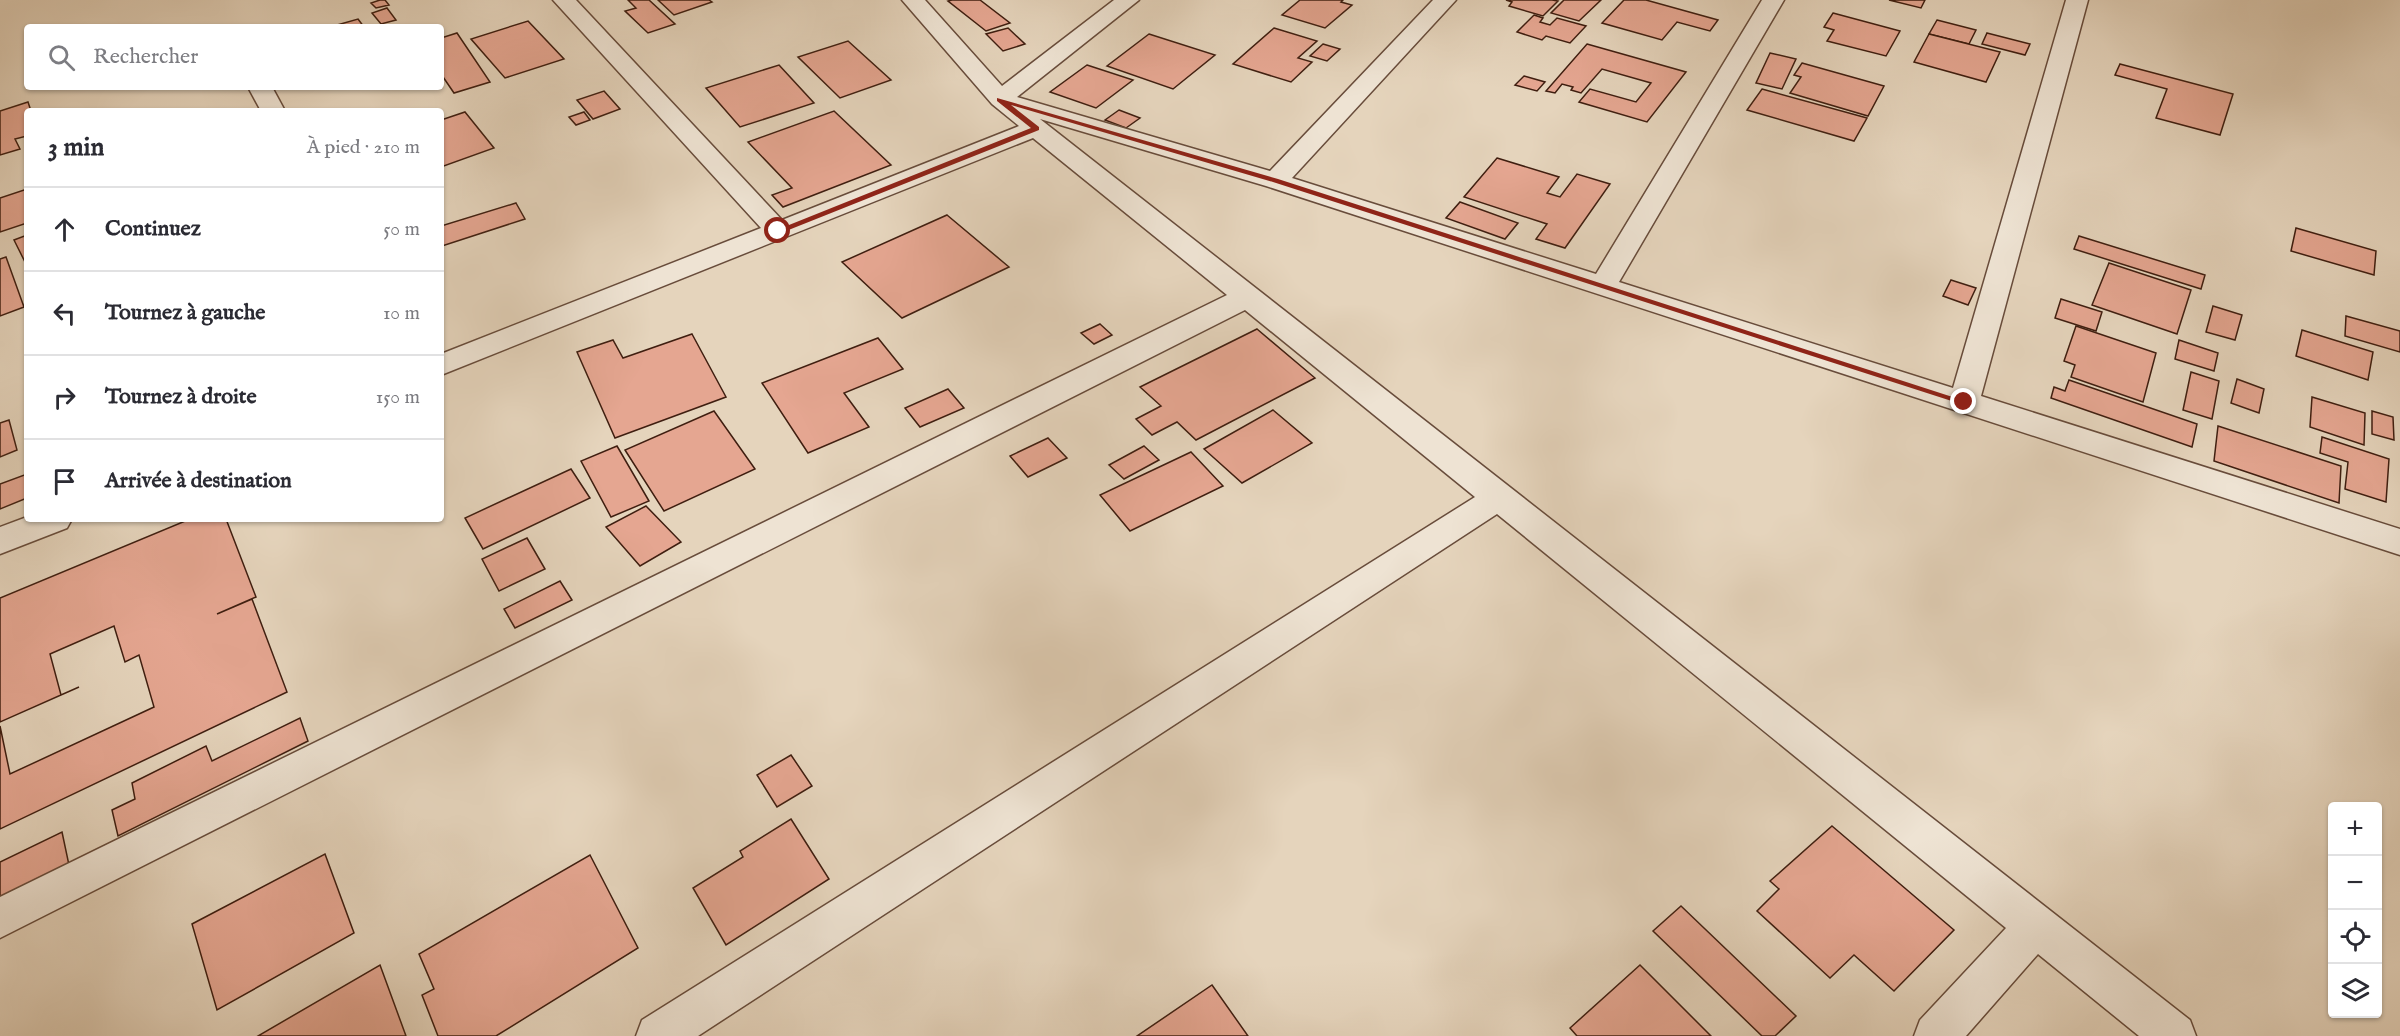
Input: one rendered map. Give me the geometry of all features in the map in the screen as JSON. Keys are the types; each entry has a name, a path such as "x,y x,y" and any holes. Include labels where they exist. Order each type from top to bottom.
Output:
{"street":[{"path":"564,0 778,231"},
{"path":"914,0 1000,99 2174,1036"},
{"path":"1000,99 1128,0"},
{"path":"1275,181 1445,0"},
{"path":"1603,286 1773,0"},
{"path":"1964,402 2077,0"},
{"path":"262,90 271,108"},
{"path":"1000,99 1275,181 2400,542"},
{"path":"444,364 1036,128"},
{"path":"0,918 1247,297"},
{"path":"658,1036 1499,497"},
{"path":"0,541 48,522"},
{"path":"1936,1036 2036,926"}],"building":[{"path":"385,0 389,5 376,8 371,3"},
{"path":"628,0 649,0 675,24 648,33 625,11 636,8"},
{"path":"658,0 709,0 712,2 674,15"},
{"path":"980,0 1010,23 986,31 948,1"},
{"path":"1300,0 1343,0 1341,2 1352,5 1325,28 1282,15"},
{"path":"1506,0 1558,1 1543,16 1509,6 1512,2"},
{"path":"1564,0 1601,0 1579,21 1551,13"},
{"path":"1624,0 1646,0 1718,20 1710,31 1677,22 1662,40 1602,23"},
{"path":"1889,0 1925,0 1921,8"},
{"path":"387,8 396,20 381,24 372,13"},
{"path":"1833,13 1900,31 1886,56 1827,41 1834,30 1824,27"},
{"path":"1534,15 1543,18 1540,22 1550,25 1557,18 1586,26 1570,43 1546,36 1542,40 1517,32"},
{"path":"358,19 362,24 340,24"},
{"path":"1937,20 1976,30 1969,44 1929,34"},
{"path":"528,21 564,59 505,78 471,39"},
{"path":"1008,28 1025,44 1003,51 986,34"},
{"path":"1274,28 1317,41 1298,58 1312,62 1291,82 1233,64"},
{"path":"457,33 490,82 454,93 444,78 444,37"},
{"path":"1987,33 2030,44 2025,55 1982,44"},
{"path":"1149,34 1215,55 1173,89 1107,66"},
{"path":"1929,34 2000,52 1986,82 1914,62"},
{"path":"848,41 891,80 840,98 798,57"},
{"path":"1323,44 1340,49 1327,61 1310,56"},
{"path":"1587,44 1686,72 1647,122 1579,102 1590,89 1636,102 1651,83 1602,69 1581,93 1571,90 1573,87 1562,84 1555,93 1546,91"},
{"path":"1770,53 1796,59 1782,89 1756,83"},
{"path":"1802,63 1884,86 1868,116 1790,93 1801,77 1794,75"},
{"path":"2120,64 2233,94 2220,135 2156,118 2167,89 2115,75"},
{"path":"779,65 814,103 740,127 706,88"},
{"path":"1087,65 1133,80 1096,108 1050,92"},
{"path":"1524,76 1545,82 1537,91 1515,85"},
{"path":"1762,89 1867,118 1854,141 1747,110"},
{"path":"604,91 620,109 593,119 577,100"},
{"path":"28,102 30,108 24,108 24,137 15,139 20,149 0,155 0,111"},
{"path":"1119,110 1140,118 1126,128 1105,120"},
{"path":"834,111 891,165 783,207 772,195 792,188 748,142"},
{"path":"465,112 494,148 444,166 444,119"},
{"path":"584,112 590,120 576,125 569,117"},
{"path":"1497,158 1559,177 1547,193 1560,197 1577,174 1610,184 1565,248 1536,239 1547,224 1464,197"},
{"path":"24,190 24,224 0,232 0,198"},
{"path":"1460,202 1518,223 1505,239 1446,218"},
{"path":"516,203 525,219 444,245 444,225"},
{"path":"947,215 1009,267 902,318 842,262"},
{"path":"2296,228 2376,251 2374,275 2291,251"},
{"path":"24,236 24,260 14,240"},
{"path":"2079,236 2205,275 2201,289 2074,249"},
{"path":"6,257 24,307 0,316 0,259"},
{"path":"2109,263 2191,290 2177,334 2092,305"},
{"path":"1951,280 1976,288 1968,305 1943,296"},
{"path":"2061,299 2102,312 2096,331 2055,318"},
{"path":"2213,306 2242,315 2235,340 2206,332"},
{"path":"2346,316 2400,331 2400,352 2345,336"},
{"path":"1100,324 1112,335 1094,344 1081,333"},
{"path":"2076,326 2156,353 2143,402 2071,377 2075,365 2064,361"},
{"path":"1257,329 1315,378 1196,440 1177,422 1152,435 1136,419 1161,406 1140,387"},
{"path":"2302,330 2373,352 2368,380 2296,356"},
{"path":"692,334 726,397 615,438 577,352 613,340 623,358"},
{"path":"878,338 903,369 844,393 869,427 808,453 762,383"},
{"path":"2179,340 2218,353 2214,371 2175,359"},
{"path":"2191,372 2219,381 2212,419 2183,410"},
{"path":"2237,379 2264,389 2259,413 2231,403"},
{"path":"2069,380 2197,424 2192,447 2051,398 2054,387 2065,391"},
{"path":"948,389 964,408 920,427 905,408"},
{"path":"2312,397 2365,413 2364,445 2310,427"},
{"path":"1273,410 1312,443 1242,483 1204,449"},
{"path":"714,411 755,469 664,511 625,450"},
{"path":"2372,411 2393,417 2394,440 2372,434"},
{"path":"9,420 17,450 0,457 0,423"},
{"path":"2218,426 2341,466 2339,503 2214,461"},
{"path":"2322,437 2389,459 2386,502 2345,489 2348,462 2320,453"},
{"path":"1048,438 1067,458 1028,477 1010,456"},
{"path":"617,446 649,501 611,517 581,461"},
{"path":"1144,446 1159,460 1124,479 1109,465"},
{"path":"1191,452 1223,486 1130,531 1100,495"},
{"path":"571,469 590,498 483,549 465,518"},
{"path":"24,475 24,499 0,509 0,484"},
{"path":"646,506 681,542 640,566 606,527"},
{"path":"183,522 227,522 256,597 217,614 252,599 287,692 0,829 0,726 10,774 154,707 139,655 125,662 114,626 50,654 61,695 0,722 0,598"},
{"path":"527,538 545,569 499,591 482,559"},
{"path":"560,581 572,600 515,628 504,609"},
{"path":"300,718 308,741 118,836 112,810 135,799 132,783 206,746 212,761"},
{"path":"791,755 812,786 777,807 757,775"},
{"path":"791,819 829,879 726,945 693,888 743,857 740,851"},
{"path":"1832,826 1954,930 1894,991 1854,955 1830,978 1757,911 1779,889 1770,881"},
{"path":"62,832 69,865 0,900 0,862"},
{"path":"325,854 354,933 217,1010 192,924"},
{"path":"590,855 638,948 496,1036 438,1036 422,995 434,989 419,954"},
{"path":"1681,906 1796,1016 1775,1036 1762,1036 1653,931"},
{"path":"380,965 406,1036 258,1036"},
{"path":"1640,965 1711,1036 1577,1036 1570,1028"},
{"path":"1212,985 1248,1036 1137,1036"}],"route":[{"path":"778,231 1036,128 1000,99 1275,181 1964,402"}]}
